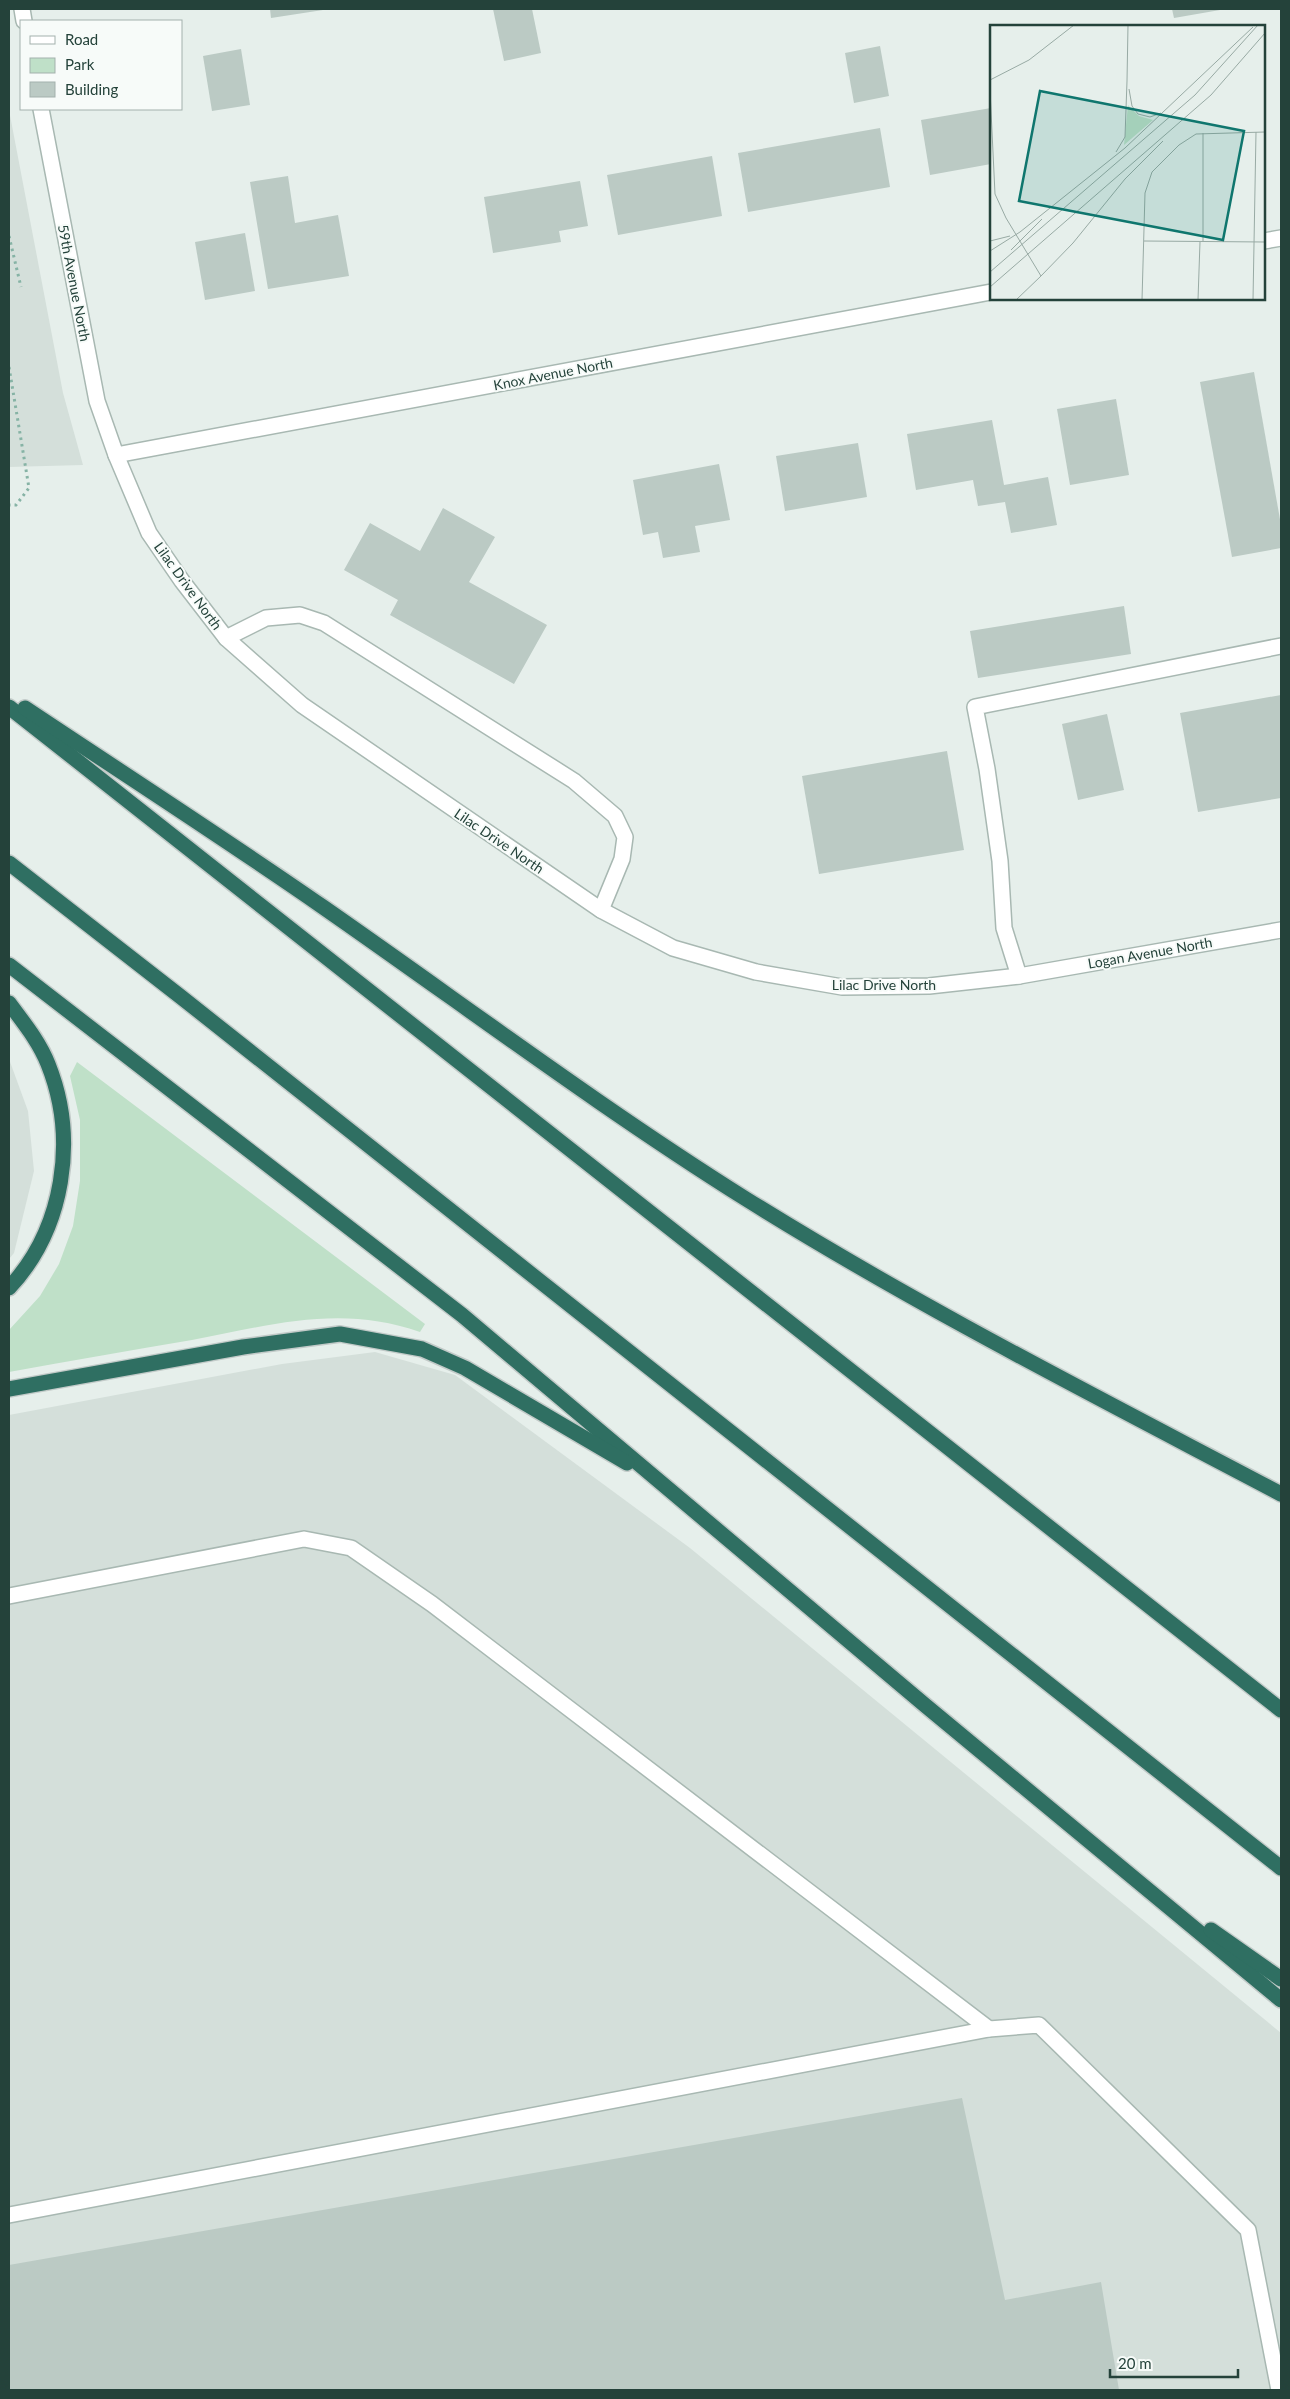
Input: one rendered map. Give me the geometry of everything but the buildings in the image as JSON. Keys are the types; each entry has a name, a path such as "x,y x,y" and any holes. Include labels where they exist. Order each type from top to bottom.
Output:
{"highway":[{"path":"9,698 321,905 543,1063 741,1196 929,1308 1033,1365 1281,1494"},
{"path":"9,707 1281,1710"},
{"path":"9,863 182,997 1281,1868"},
{"path":"9,965 462,1315 1281,2000"},
{"path":"9,1003 34,1036 48,1064 58,1099 62,1161 57,1202 46,1234 27,1269 9,1288"},
{"path":"9,1389 243,1347 340,1334 422,1349 465,1368 663,1484"},
{"path":"1130,1874 1281,1979"}],"street":[{"name":"59th Avenue North","path":"41,110 97,401 116,456"},
{"path":"1265,241 1281,238"},
{"name":"Knox Avenue North","path":"116,456 990,292"},
{"name":"Lilac Drive North","path":"116,456 149,532 182,581 226,638 302,706 600,910 673,948 756,972 842,987 929,986 1019,976"},
{"path":"226,638 266,618 300,615 324,623 574,781 615,816 624,837 622,859 600,910"},
{"path":"1019,976 1004,928 1000,862 987,769 975,708 1281,646"},
{"name":"Logan Avenue North","path":"1019,976 1281,930"},
{"path":"9,1596 304,1539 351,1548 432,1604 989,2028"},
{"path":"9,2215 989,2028 1039,2025 1248,2230 1279,2390"}],"path":[{"path":"9,236 21,288"},
{"path":"9,367 29,488 16,506 9,505"}],"shaded area":[{"path":"9,110 63,393 83,465 9,467"},
{"path":"9,1059 28,1111 34,1171 14,1253 9,1259"},
{"path":"375,1352 455,1375 690,1548 1281,2033 1281,2390 9,2390 9,1415 282,1364"}],"green space":[{"path":"77,1062 425,1324 420,1332 362,1319 306,1320 278,1323 9,1372 9,1330 40,1296 59,1264 73,1226 80,1181 80,1120 70,1076"}]}
